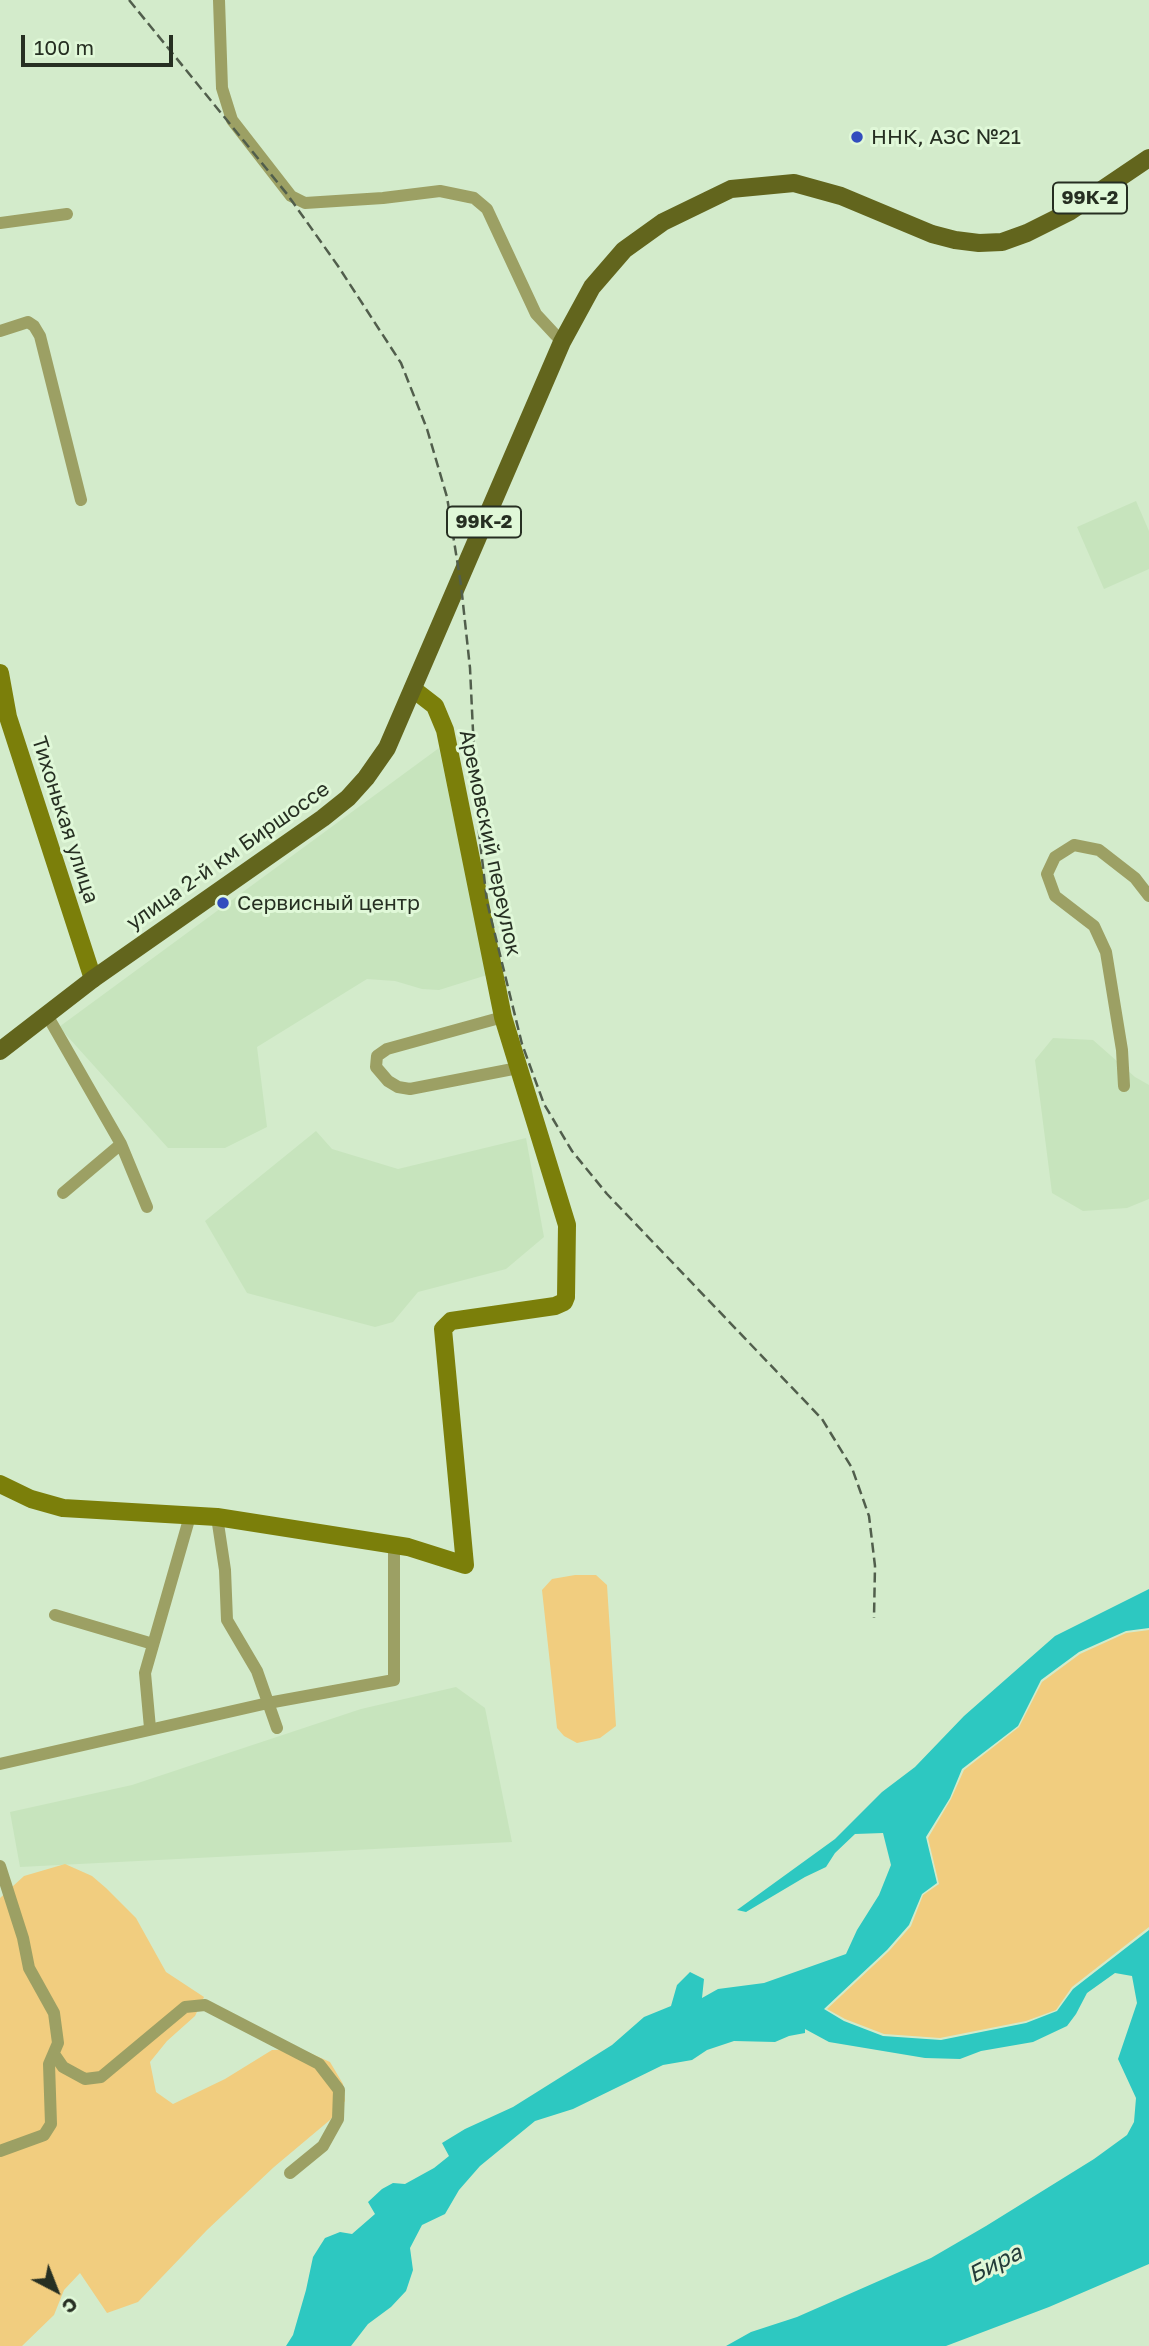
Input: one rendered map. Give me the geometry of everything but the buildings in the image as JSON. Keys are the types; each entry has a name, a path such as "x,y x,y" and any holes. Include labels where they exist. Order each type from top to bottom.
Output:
{"main road":[{"name":"улица 2-й км Биршоссе","path":"0,1051 93,979 323,818 348,798 366,778 387,748 562,342 592,286 624,250 663,222 731,189 794,183 841,196 932,234 979,243 1002,242 1069,212 1149,158"}],"street":[{"path":"219,0 222,88 232,120 291,196 304,203 440,191 474,198 487,209 536,314 562,342"},
{"path":"0,223 67,214"},
{"path":"0,331 29,323 40,336 81,500"},
{"name":"Тихонькая улица","path":"0,673 8,717 93,979"},
{"name":"Аремовский переулок","path":"0,1483 31,1499 63,1508 217,1517 394,1545 465,1564 443,1329 451,1321 555,1306 564,1302 567,1225 503,1017 445,730 435,706 413,689"},
{"path":"1124,1086 1122,1049 1105,952 1094,926 1055,896 1047,874 1055,857 1074,845 1099,850 1135,878 1149,896"},
{"path":"47,1015 121,1144 147,1207"},
{"path":"503,1017 387,1049 377,1056 376,1067 387,1081 410,1089 518,1068"},
{"path":"64,1193 121,1144"},
{"path":"150,1728 145,1673 190,1516"},
{"path":"217,1517 225,1570 227,1620 257,1671 277,1728"},
{"path":"0,1764 150,1728 394,1680 394,1545"},
{"path":"55,1615 153,1643"},
{"path":"0,1866 23,1938 29,1968 54,2013 58,2043 50,2064 51,2124 44,2135 0,2151"},
{"path":"54,2054 63,2067 85,2079 101,2077 185,2007 205,2005 319,2064 339,2091 338,2119 323,2146 290,2173"}],"shaded area":[{"path":"1136,501 1149,531 1149,569 1104,589 1077,527"},
{"path":"439,748 487,975 439,990 422,989 395,981 367,979 257,1047 267,1127 225,1148 168,1148 59,1027"},
{"path":"1053,1038 1093,1040 1135,1077 1149,1085 1149,1199 1127,1208 1083,1211 1052,1193 1035,1060"},
{"path":"316,1131 332,1149 398,1169 526,1138 544,1237 506,1269 418,1292 393,1322 375,1327 247,1293 205,1221"},
{"path":"596,1575 607,1585 616,1726 600,1738 577,1743 564,1736 557,1728 542,1590 552,1579"},
{"path":"1149,1630 1149,1927 1072,1987 1056,2010 1026,2021 940,2038 884,2034 827,2009 889,1951 911,1926 923,1895 939,1884 928,1838 964,1770 1019,1727 1042,1682 1080,1654 1126,1633"},
{"path":"456,1687 485,1708 512,1842 20,1867 10,1812 132,1785 361,1709"},
{"path":"65,1864 92,1876 106,1888 136,1918 166,1972 204,1997 195,2016 167,2041 150,2062 156,2092 173,2104 225,2079 272,2050 301,2049 330,2062 343,2084 345,2101 330,2120 274,2167 207,2230 138,2302 107,2313 80,2273 64,2290 54,2315 22,2346 0,2346 0,1898 24,1876"}],"water":[{"name":"Бира","path":"1149,1589 1149,1628 1126,1631 1079,1652 1041,1680 1018,1726 962,1769 950,1798 926,1837 937,1883 922,1894 909,1925 887,1950 824,2009 844,2021 883,2036 941,2040 1026,2023 1057,2011 1073,1989 1149,1930 1149,2264 1049,2307 946,2346 726,2346 751,2332 797,2317 931,2258 1094,2159 1127,2135 1134,2122 1136,2098 1118,2059 1137,2003 1132,1976 1115,1973 1087,1993 1067,2026 1033,2042 981,2051 960,2059 925,2058 829,2042 805,2029 805,2033 775,2042 734,2041 707,2050 692,2060 663,2065 573,2109 535,2121 480,2166 459,2190 445,2214 422,2225 410,2248 413,2270 406,2291 391,2307 368,2324 351,2346 286,2346 293,2335 313,2257 325,2238 340,2232 352,2234 375,2214 368,2202 382,2189 393,2183 405,2184 449,2156 442,2143 513,2107 612,2045 644,2017 671,2006 677,1985 690,1972 704,1979 702,1998 718,1989 764,1983 846,1954 857,1930 879,1895 891,1865 883,1833 855,1834 835,1853 826,1867 746,1912 737,1910 835,1839 882,1792 915,1767 964,1716 1055,1636"}],"railway":[{"path":"129,0 287,194 401,363 427,429 447,497 461,585 470,668 477,815 487,902 522,1044 544,1104 572,1151 607,1194 822,1419 852,1468 869,1516 875,1566 874,1618"}],"place":[{"name":"ННК, АЗС №21","path":"857,137"},
{"name":"Сервисный центр","path":"223,903"}]}
